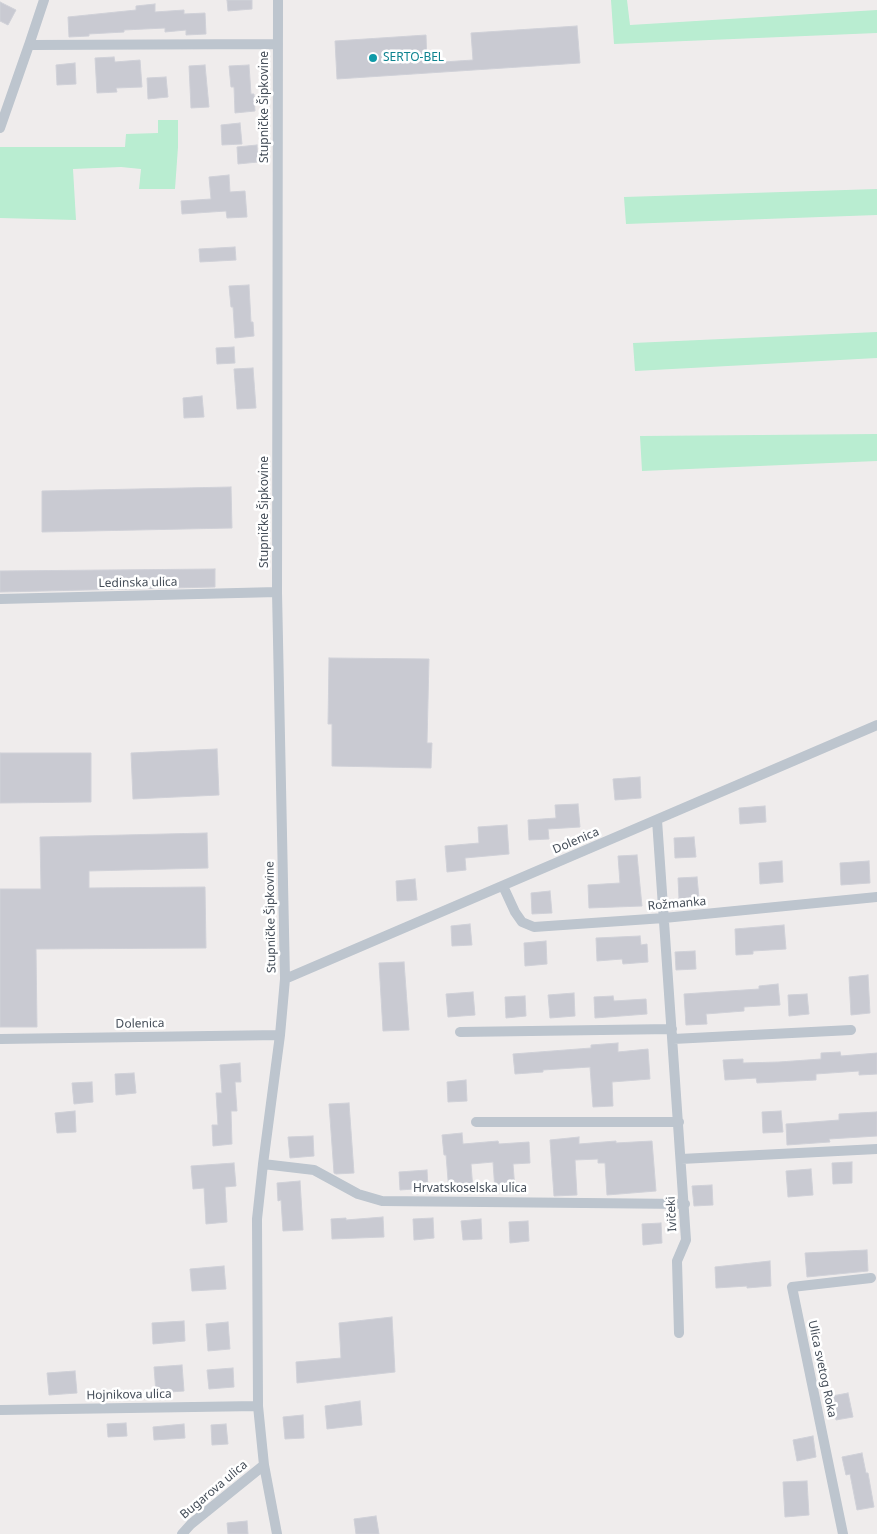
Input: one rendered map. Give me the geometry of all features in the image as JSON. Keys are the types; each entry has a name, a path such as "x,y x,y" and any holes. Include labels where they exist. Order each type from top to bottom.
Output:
{"street":[{"path":"0,128 44,0"},
{"name":"Stupničke Šipkovine","path":"278,0 277,592 285,979"},
{"name":"Stupničke Šipkovine","path":"29,45 278,44"},
{"name":"Ledinska ulica","path":"0,599 277,592"},
{"name":"Dolenica","path":"285,979 877,726"},
{"name":"Ivičeki","path":"657,820 685,1204 686,1240 677,1261 679,1333"},
{"name":"Rožmanka","path":"503,886 515,912 522,922 534,927 664,918 877,897"},
{"path":"277,1534 264,1465 258,1406 258,1218 285,979"},
{"path":"460,1032 672,1034 851,1030"},
{"name":"Dolenica","path":"0,1039 280,1035"},
{"path":"476,1122 679,1122"},
{"path":"681,1159 877,1149"},
{"name":"Hrvatskoselska ulica","path":"263,1164 314,1170 358,1194 382,1201 685,1204"},
{"name":"Ulica svetog Roka","path":"843,1534 792,1288 870,1278"},
{"name":"Hojnikova ulica","path":"0,1410 258,1406"},
{"name":"Bugarova ulica","path":"182,1534 191,1524 264,1465"}],"green space":[{"path":"611,0 627,0 630,25 877,10 877,33 614,44"},
{"path":"158,120 178,120 175,189 139,189 141,169 121,167 73,169 76,220 0,218 0,147 125,147 126,134 158,133"},
{"path":"877,189 877,215 626,224 624,197"},
{"path":"877,332 877,358 635,371 633,343"},
{"path":"877,434 877,461 642,471 640,436"}],"building":[{"path":"227,0 252,0 252,9 228,11"},
{"path":"0,2 16,10 8,25 0,21"},
{"path":"155,4 155,12 184,10 184,14 205,13 206,34 186,35 186,30 165,32 165,28 124,30 124,32 69,37 68,17 136,10 136,6"},
{"path":"577,26 580,63 337,79 335,41 426,35 427,63 473,60 471,33"},
{"path":"114,57 115,62 140,60 142,87 116,88 117,92 97,93 95,58"},
{"path":"75,63 76,84 57,85 56,65"},
{"path":"205,65 209,107 191,108 189,66"},
{"path":"249,65 251,94 254,94 255,111 235,113 234,87 231,87 229,66"},
{"path":"166,77 168,97 148,99 147,78"},
{"path":"240,123 242,144 222,145 221,125"},
{"path":"257,145 258,162 238,164 237,147"},
{"path":"229,175 230,192 245,191 247,217 227,218 226,211 182,214 181,201 211,199 209,177"},
{"path":"235,247 236,260 200,262 199,249"},
{"path":"249,285 251,322 253,322 254,336 235,338 233,307 231,307 229,286"},
{"path":"234,347 235,363 217,364 216,348"},
{"path":"253,368 256,408 237,409 234,369"},
{"path":"202,396 204,417 184,418 183,398"},
{"path":"231,487 232,528 42,532 42,491"},
{"path":"215,569 215,587 0,592 0,571"},
{"path":"329,658 429,659 427,743 432,743 431,768 332,766 332,724 328,724"},
{"path":"217,749 219,795 133,799 131,753"},
{"path":"0,753 91,753 91,802 0,803"},
{"path":"640,777 641,798 615,800 613,779"},
{"path":"578,804 580,827 548,829 549,839 529,840 528,820 556,818 555,805"},
{"path":"765,806 766,822 740,824 739,808"},
{"path":"507,825 509,854 465,858 466,870 447,872 445,846 479,843 478,827"},
{"path":"207,833 208,868 89,871 89,888 205,887 206,948 36,949 37,1027 0,1027 0,889 41,889 40,837"},
{"path":"694,837 696,857 675,858 674,838"},
{"path":"637,855 642,906 589,908 588,885 620,883 618,856"},
{"path":"782,861 783,882 760,884 759,863"},
{"path":"869,861 870,883 841,885 840,863"},
{"path":"697,877 699,898 679,899 678,878"},
{"path":"415,879 417,900 397,901 396,881"},
{"path":"550,891 552,913 532,914 531,893"},
{"path":"470,924 472,945 452,946 451,926"},
{"path":"784,925 786,949 753,951 753,954 736,955 735,929"},
{"path":"640,936 641,945 647,944 648,962 623,964 622,959 597,961 596,938"},
{"path":"546,941 547,964 525,966 524,943"},
{"path":"695,951 696,969 676,970 675,952"},
{"path":"404,962 409,1030 383,1031 379,963"},
{"path":"868,975 870,1013 851,1015 849,977"},
{"path":"778,984 780,1005 744,1007 744,1011 706,1014 707,1024 686,1025 684,994 759,989 759,986"},
{"path":"473,992 475,1015 448,1017 446,994"},
{"path":"574,993 575,1016 550,1018 548,995"},
{"path":"807,994 809,1014 789,1016 788,995"},
{"path":"525,996 526,1016 506,1018 505,997"},
{"path":"613,996 614,1001 646,999 647,1014 595,1018 594,997"},
{"path":"618,1043 618,1052 648,1049 650,1079 612,1082 613,1106 593,1107 590,1067 515,1074 513,1054 591,1048 591,1045"},
{"path":"840,1052 841,1056 877,1053 877,1074 859,1075 859,1071 816,1074 816,1080 757,1083 756,1078 725,1080 723,1060 743,1059 743,1063 779,1062 821,1059 821,1053"},
{"path":"240,1063 241,1082 235,1082 237,1111 231,1111 232,1144 213,1146 212,1125 218,1125 216,1093 222,1093 220,1065"},
{"path":"134,1073 136,1093 116,1095 115,1074"},
{"path":"466,1080 467,1101 448,1102 447,1082"},
{"path":"92,1082 93,1102 74,1104 72,1083"},
{"path":"349,1103 354,1173 336,1174 334,1173 329,1104"},
{"path":"75,1111 76,1132 57,1133 55,1113"},
{"path":"781,1111 783,1132 763,1133 762,1112"},
{"path":"877,1112 877,1136 829,1139 830,1142 787,1145 786,1124 839,1120 839,1114"},
{"path":"462,1133 463,1144 498,1141 499,1144 529,1142 530,1163 513,1164 515,1190 495,1191 493,1162 471,1164 473,1190 449,1192 446,1155 444,1155 442,1135"},
{"path":"313,1136 314,1156 290,1158 288,1137"},
{"path":"579,1137 579,1144 652,1141 656,1191 607,1195 605,1163 598,1163 598,1159 575,1160 577,1195 554,1196 550,1140"},
{"path":"852,1162 852,1183 833,1184 832,1163"},
{"path":"234,1163 236,1186 225,1187 227,1222 206,1224 204,1188 193,1189 191,1166"},
{"path":"811,1169 813,1195 788,1197 786,1171"},
{"path":"427,1170 428,1188 400,1190 399,1172"},
{"path":"300,1181 303,1230 283,1231 281,1200 278,1201 277,1183"},
{"path":"712,1185 713,1205 694,1206 692,1186"},
{"path":"383,1217 384,1237 332,1239 331,1219 346,1218 346,1220"},
{"path":"433,1218 434,1238 414,1240 413,1219"},
{"path":"481,1219 482,1239 463,1240 461,1221"},
{"path":"528,1221 529,1241 510,1243 509,1222"},
{"path":"661,1223 662,1243 643,1245 642,1224"},
{"path":"867,1250 868,1271 807,1277 805,1253"},
{"path":"770,1261 771,1286 716,1288 715,1267"},
{"path":"224,1266 226,1289 192,1291 190,1269"},
{"path":"392,1317 395,1372 297,1383 296,1362 341,1358 339,1323"},
{"path":"184,1321 185,1341 153,1344 152,1323"},
{"path":"228,1322 230,1349 208,1351 206,1324"},
{"path":"182,1365 184,1391 156,1393 154,1367"},
{"path":"233,1368 234,1387 209,1389 207,1370"},
{"path":"75,1371 77,1393 49,1395 47,1373"},
{"path":"848,1393 853,1417 836,1420 832,1396"},
{"path":"360,1401 362,1425 327,1429 325,1406"},
{"path":"303,1415 304,1438 285,1439 283,1417"},
{"path":"126,1423 127,1436 108,1437 107,1424"},
{"path":"184,1424 185,1438 154,1440 153,1427"},
{"path":"226,1424 228,1444 212,1445 211,1425"},
{"path":"813,1436 816,1457 797,1461 793,1440"},
{"path":"862,1453 866,1473 868,1473 874,1507 857,1510 850,1474 846,1475 842,1457"},
{"path":"807,1481 809,1515 785,1517 783,1482"},
{"path":"376,1516 379,1534 356,1534 354,1519"},
{"path":"247,1521 248,1534 228,1534 227,1523"}],"place":[{"name":"SERTO-BEL","path":"373,58"}]}
